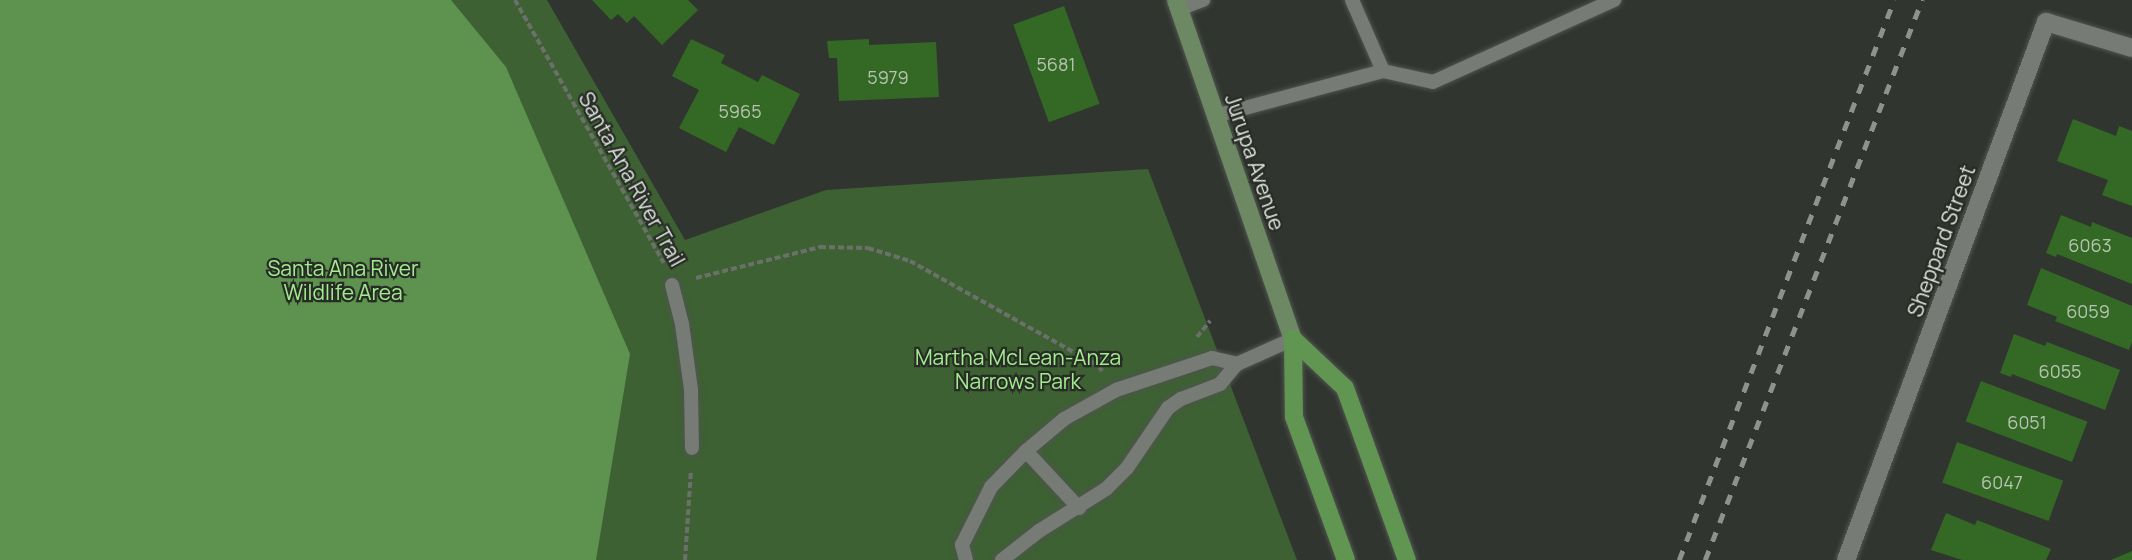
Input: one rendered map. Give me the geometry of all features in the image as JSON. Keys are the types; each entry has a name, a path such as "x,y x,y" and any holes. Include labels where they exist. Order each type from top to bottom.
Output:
{"main road":[{"name":"Jurupa Avenue","path":"1177,5 1293,339 1294,417 1346,560"},
{"name":"Jurupa Avenue","path":"1293,339 1345,388 1407,560"}],"street":[{"name":"Sheppard Street","path":"1846,560 2046,22 2132,48"}],"lane":[{"path":"1177,5 1203,0"},
{"path":"1352,0 1383,71"},
{"path":"1215,116 1383,71 1433,82 1614,0"},
{"path":"672,285 682,324 691,390 692,448"},
{"path":"1002,560 1039,531 1106,489 1126,468 1168,408 1181,399 1220,384 1237,364 1293,339"},
{"path":"966,560 962,544 991,487 1026,451 1064,419 1116,390 1212,358 1237,364"},
{"path":"1026,451 1079,508"}],"path":[{"name":"Santa Ana River Trail","path":"516,0 661,254 672,285"},
{"path":"672,285 820,247 868,248 910,261 1099,366 1116,390"},
{"path":"685,560 692,448"}],"green space":[{"name":"Santa Ana River Wildlife Area","path":"0,0 547,0 685,240 826,190 1148,169 1297,560 0,560"}],"shaded area":[{"name":"Santa Ana River Wildlife Area","path":"0,0 451,0 506,67 630,354 596,560 0,560"}],"building":[{"path":"592,0 688,0 698,10 662,45 634,16 627,23 618,14 611,20"},
{"path":"1064,6 1100,104 1049,122 1013,24"},
{"path":"691,39 725,55 721,63 758,82 762,75 800,94 774,145 739,127 726,152 679,128 699,90 672,76"},
{"path":"869,39 869,45 936,42 939,97 839,101 837,58 829,58 827,41"},
{"path":"2073,119 2116,136 2119,126 2132,131 2132,206 2102,195 2108,180 2057,161"},
{"path":"2061,215 2091,227 2092,222 2132,238 2132,284 2057,254 2056,257 2046,253"},
{"path":"2041,268 2132,306 2132,342 2129,350 2055,321 2057,317 2027,305"},
{"path":"2014,334 2045,346 2047,342 2120,370 2105,410 2012,374 2011,377 2000,373"},
{"path":"1981,381 2087,422 2072,462 1966,421"},
{"path":"1957,442 2063,481 2048,521 1942,482"},
{"path":"1946,513 1975,525 1977,520 2051,549 2046,560 1962,560 1931,550"},
{"path":"2132,551 2132,560 2111,560"}],"railway":[{"path":"1679,560 1894,0"},
{"path":"1705,560 1922,0"}],"park label":[{"name":"Martha McLean-Anza Narrows Park","path":"1018,369"}]}
